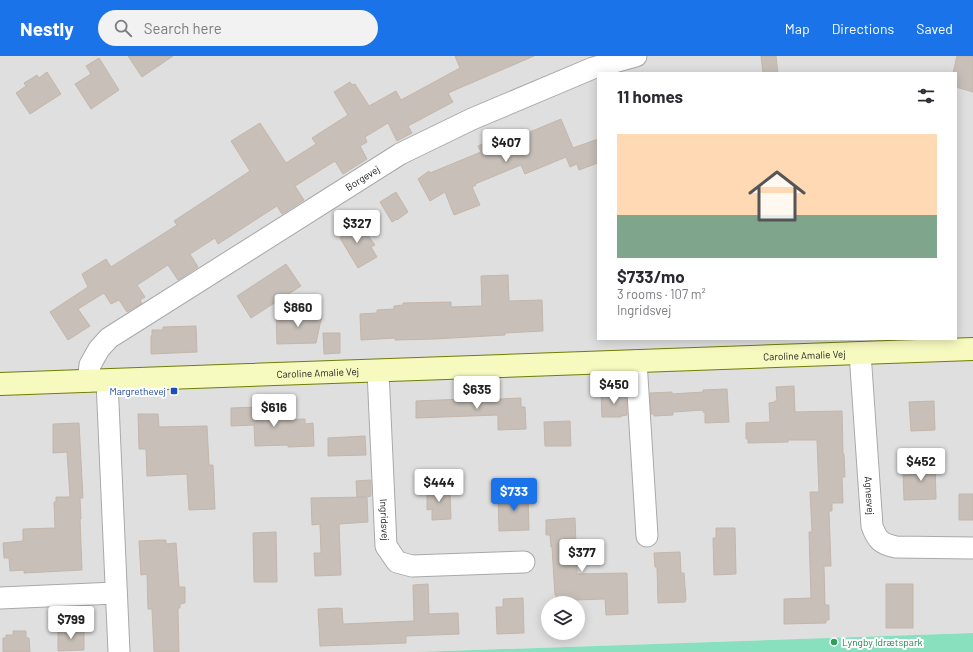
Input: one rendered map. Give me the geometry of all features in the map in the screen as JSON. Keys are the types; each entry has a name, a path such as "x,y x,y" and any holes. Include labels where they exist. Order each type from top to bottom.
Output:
{"street":[{"name":"Borgevej","path":"97,381 90,365 99,349 109,338 400,154 472,119 593,68 636,56"},
{"name":"Caroline Amalie Vej","path":"0,384 973,349"},
{"name":"Agnesvej","path":"860,354 872,526 875,535 880,541 896,547 973,548"},
{"path":"636,361 647,536"},
{"name":"Ingridsvej","path":"378,371 386,546 397,562 412,566 524,562"},
{"path":"97,381 116,593 119,652"},
{"path":"0,598 116,593"}],"shaded area":[{"path":"0,56 973,56 973,633 417,652 0,652"}],"green space":[{"name":"Lyngby Idrætspark","path":"973,633 973,652 417,652"}],"building":[{"path":"128,56 173,56 142,77"},
{"path":"455,56 534,56 448,93 453,102 408,126 412,133 397,141 388,123 365,137 367,142 360,146 367,159 343,174 335,161 295,186 304,200 282,214 277,206 218,244 215,238 190,254 198,267 178,280 168,265 137,285 145,297 140,300 142,303 127,312 119,300 111,304 104,293 78,309 90,326 68,340 50,312 88,287 82,274 106,259 111,267 177,225 174,221 250,171 231,141 260,123 286,163 316,144 312,138 348,115 334,92 350,82 352,85 355,84 369,106 396,91 401,100 460,68"},
{"path":"761,56 776,56 778,72 763,72"},
{"path":"957,56 973,56 973,92 957,87 957,72 953,72"},
{"path":"99,58 119,90 91,109 75,84 91,74 86,66"},
{"path":"47,72 61,94 30,114 16,93 26,86 24,83 37,75 39,78"},
{"path":"561,119 573,148 597,139 597,163 579,170 577,164 570,167 566,157 525,174 521,165 475,184 476,185 472,187 480,205 454,215 445,192 430,201 418,179 429,171 430,173 481,152 478,146 493,139 496,146"},
{"path":"396,192 408,212 392,222 380,202"},
{"path":"349,220 354,229 358,226 364,235 367,234 375,245 371,247 377,257 358,268 340,238 342,237 336,229"},
{"path":"286,264 301,286 251,318 237,296"},
{"path":"508,275 509,301 542,300 543,331 435,339 395,340 395,338 361,340 360,314 377,313 377,310 394,309 394,306 403,305 403,303 451,302 451,307 482,306 481,276"},
{"path":"315,312 315,316 322,315 316,343 277,344 276,314"},
{"path":"196,326 197,352 151,354 152,330 163,330 163,327"},
{"path":"323,333 340,333 340,353 324,354"},
{"path":"794,386 795,412 842,411 845,477 842,477 843,503 832,503 832,511 829,511 831,566 824,566 825,605 829,605 829,620 826,620 826,623 784,624 784,599 811,598 809,532 812,532 810,492 819,492 817,440 788,440 788,442 748,443 748,439 746,439 746,423 770,422 769,403 777,401 776,387"},
{"path":"727,389 729,422 705,423 705,412 703,412 703,410 673,412 673,415 654,416 654,414 651,414 650,393 672,392 672,394"},
{"path":"476,394 477,400 521,398 521,407 525,407 526,429 498,430 498,415 416,418 416,401 463,399 463,395"},
{"path":"601,394 626,394 627,415 621,417 602,417"},
{"path":"934,401 935,430 911,431 909,402"},
{"path":"258,407 258,409 270,408 270,420 305,419 305,424 313,423 314,446 255,446 254,425 231,426 231,408"},
{"path":"138,414 158,414 159,427 207,426 209,465 213,465 215,509 189,510 187,474 147,476 146,449 139,449"},
{"path":"570,421 571,446 545,446 544,422"},
{"path":"79,423 83,498 80,498 82,570 24,573 24,570 10,571 9,558 4,558 3,543 23,541 23,529 55,528 54,502 56,502 56,497 70,497 67,452 53,453 53,424"},
{"path":"365,436 366,455 328,456 328,438"},
{"path":"935,462 936,499 904,500 903,475 911,475 911,463"},
{"path":"371,480 371,496 367,497 368,522 339,524 341,575 315,576 314,553 321,553 320,524 312,525 311,498 366,497 357,497 356,481"},
{"path":"427,487 450,487 451,519 432,520 432,509 427,510"},
{"path":"528,494 529,530 499,531 498,495"},
{"path":"959,494 973,494 973,520 959,520"},
{"path":"575,518 577,574 627,573 628,614 606,615 605,599 585,600 585,596 555,595 552,547 550,535 546,535 546,520"},
{"path":"716,528 735,528 736,574 714,575 713,538 716,538"},
{"path":"276,532 277,582 254,582 253,533"},
{"path":"166,540 166,544 176,543 179,587 185,587 185,603 180,604 180,608 178,608 179,652 154,652 152,609 148,609 147,574 141,575 139,541"},
{"path":"680,552 681,573 684,573 685,602 658,603 657,567 655,567 654,553"},
{"path":"428,584 429,614 458,613 459,634 406,636 406,643 320,646 318,609 342,608 343,624 414,621 413,585"},
{"path":"886,584 913,584 913,628 886,628"},
{"path":"523,598 524,633 497,634 496,607 503,607 503,599"},
{"path":"84,629 84,650 58,651 58,630"},
{"path":"13,631 26,631 26,638 29,638 30,652 3,652 3,638 6,638 6,635 13,635"}],"place":[{"name":"Margrethevej","path":"174,391"},
{"name":"Lyngby Idrætspark","path":"834,642"}]}
